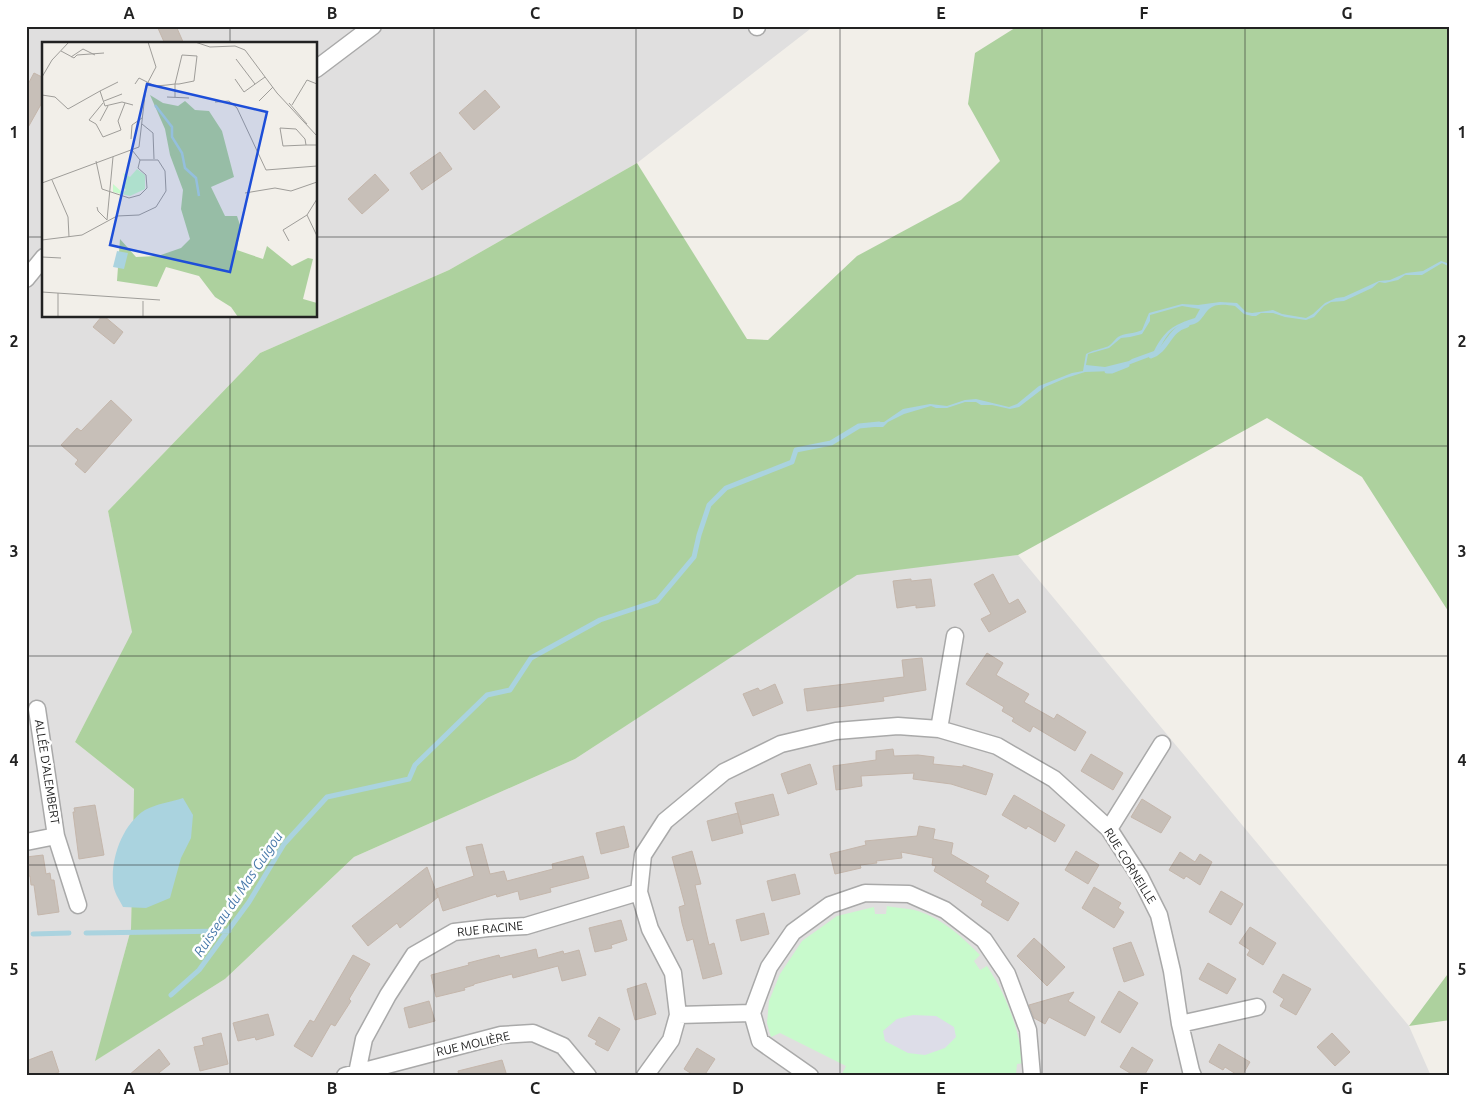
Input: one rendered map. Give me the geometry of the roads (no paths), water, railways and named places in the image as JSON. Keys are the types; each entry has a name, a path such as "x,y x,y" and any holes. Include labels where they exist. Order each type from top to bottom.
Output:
{"street":[{"path":"318,67 373,26"},
{"path":"26,279 42,259"},
{"path":"938,730 955,636"},
{"name":"ALLÉE D'ALEMBERT","path":"37,709 56,836 78,905"},
{"name":"RUE CORNEILLE","path":"645,1076 671,1040 678,1015 673,973 650,929 639,892 643,855 665,821 724,772 781,744 836,732 898,726 938,730 997,746 1054,779 1109,829 1140,877 1159,915 1172,971 1180,1024 1191,1071 1194,1076"},
{"path":"1109,829 1162,744"},
{"name":"ALLÉE D'ALEMBERT","path":"26,842 56,836"},
{"name":"RUE RACINE","path":"351,1074 364,1039 388,995 414,955 454,932 526,926 639,892"},
{"path":"810,1076 760,1041 752,1013 770,967 793,932 830,905 865,892 909,894 945,910 984,940 1007,974 1028,1030 1032,1076"},
{"path":"1180,1024 1257,1007"},
{"path":"678,1015 752,1013"},
{"name":"RUE MOLIÈRE","path":"351,1074 500,1035 533,1033 562,1046 588,1076"}],"water":[{"path":"1441,261 1450,264 1450,267 1442,263 1422,275 1405,275 1398,280 1385,283 1379,282 1372,288 1344,301 1331,302 1324,306 1314,317 1306,320 1273,313 1261,313 1252,316 1244,314 1235,306 1215,306 1209,309 1198,322 1175,328 1166,338 1157,354 1112,371 1085,372 1066,378 1045,387 1019,407 1010,409 992,405 981,405 976,402 965,402 947,408 931,406 904,414 888,422 883,427 873,427 875,422 884,422 903,409 930,404 947,406 965,400 976,399 1009,407 1017,404 1039,386 1072,373 1083,371 1086,354 1108,346 1120,336 1142,330 1149,313 1182,304 1198,305 1220,302 1237,303 1246,312 1273,310 1282,314 1306,318 1325,303 1336,298 1344,297 1379,281 1390,280 1406,273 1423,271","holes":["1182,306 1200,309 1195,318 1170,329 1154,351 1129,361 1105,367 1086,365 1088,354 1109,348 1121,338 1142,334 1150,321 1150,315"]},
{"path":"183,798 193,815 191,838 181,858 170,898 146,908 123,907 114,889 113,872 116,852 125,832 137,816 145,810"}],"waterway":[{"name":"Ruisseau du Mas Guigou","path":"1151,356 1157,353 1176,331 1187,325"},
{"name":"Ruisseau du Mas Guigou","path":"1107,371 1127,365"},
{"name":"Ruisseau du Mas Guigou","path":"171,995 199,970 249,902 284,844 327,797 409,779 415,765 487,695 510,690 531,658 600,620 657,601 694,557 709,505 726,488 792,462 796,450 831,443 859,426 879,424"},
{"path":"86,933 229,931"},
{"path":"33,934 69,933"}]}
